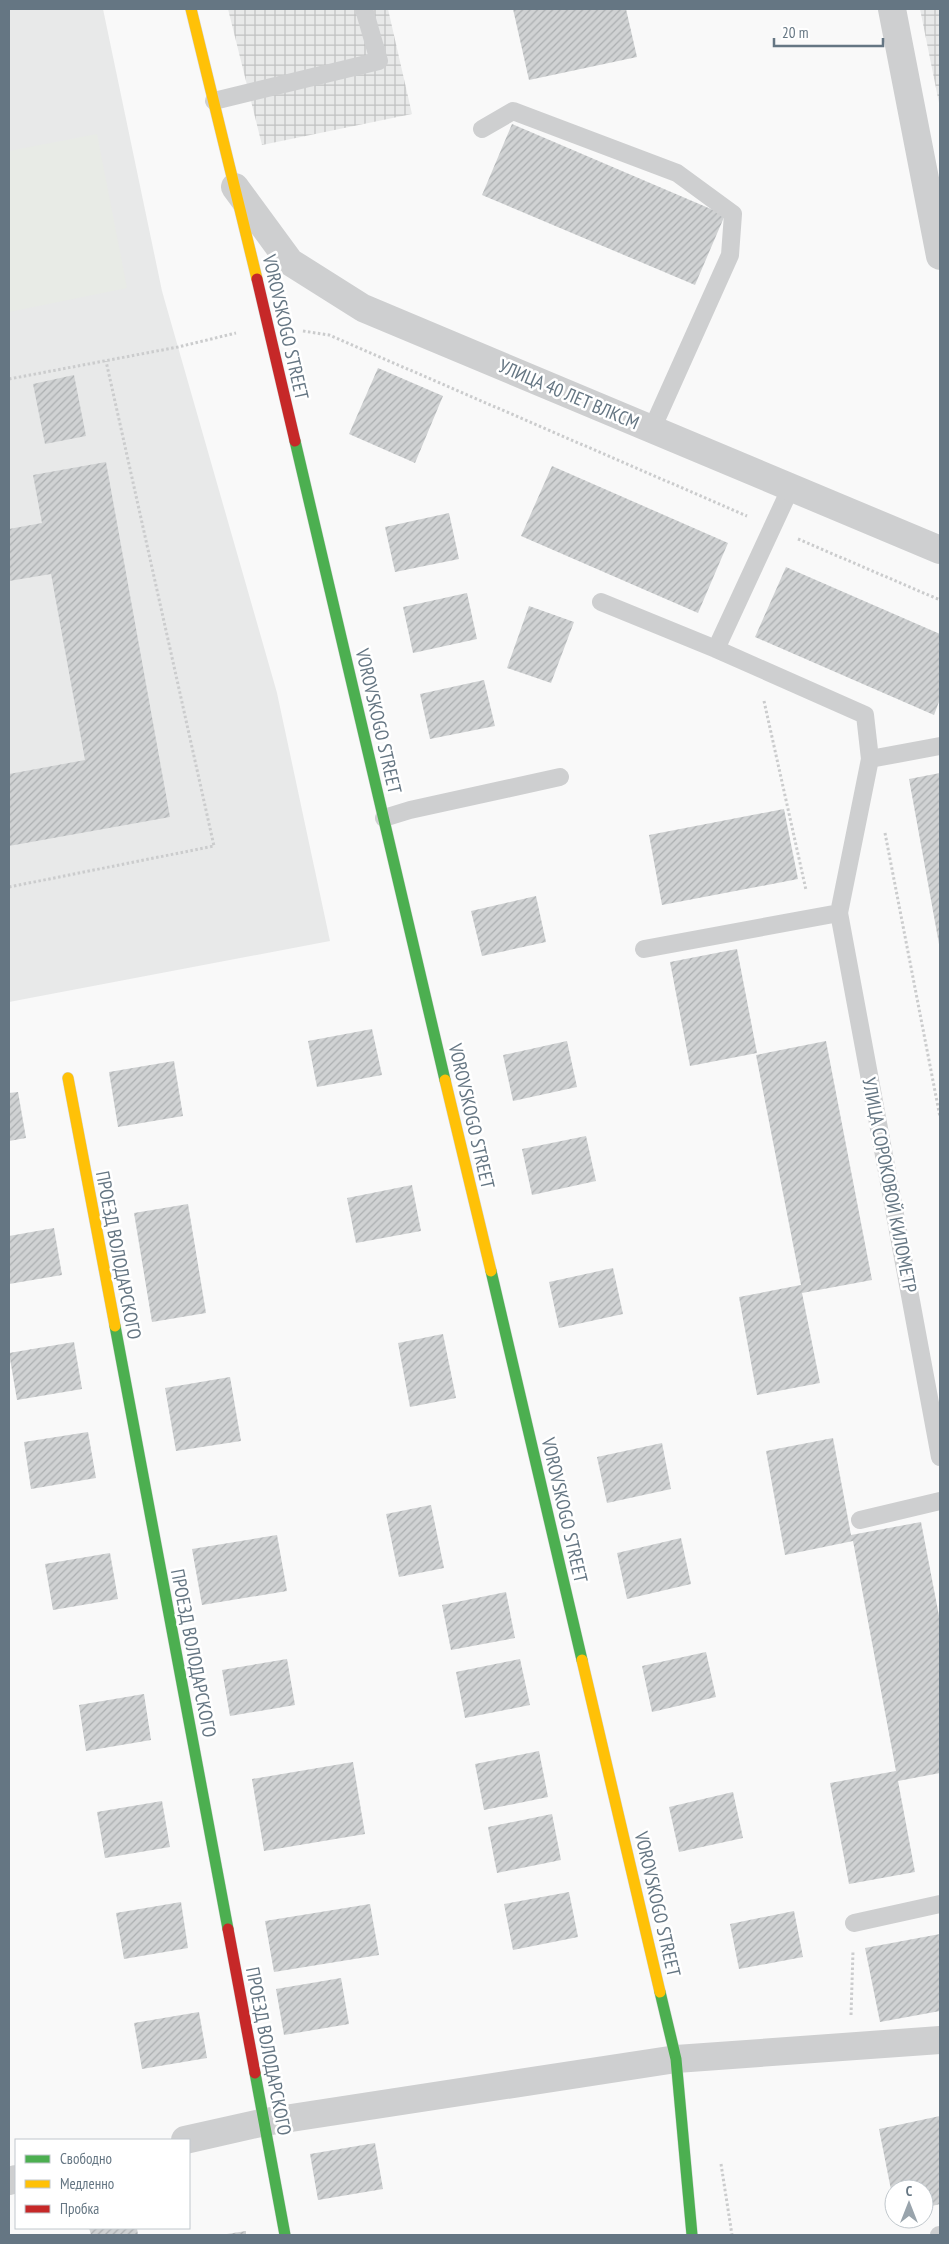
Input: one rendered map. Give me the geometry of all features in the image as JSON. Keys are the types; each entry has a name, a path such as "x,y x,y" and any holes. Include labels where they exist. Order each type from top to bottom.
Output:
{"street":[{"name":"VOROVSKOGO STREET","path":"190,9 235,186 676,2059 692,2235"},
{"path":"892,9 940,256"},
{"name":"УЛИЦА 40 ЛЕТ ВЛКСМ","path":"235,186 290,262 363,308 940,550"},
{"name":"ПРОЕЗД ВОЛОДАРСКОГО","path":"68,1078 285,2235"},
{"path":"189,2139 265,2122 676,2059 940,2040"}],"lane":[{"path":"214,102 378,61 364,9"},
{"path":"482,129 513,110 677,173 733,214 730,255 652,429"},
{"path":"716,649 791,487"},
{"path":"601,602 756,666 865,715 870,759 839,913 644,949"},
{"path":"870,759 940,746"},
{"path":"384,818 410,810 560,777"},
{"name":"УЛИЦА СОРОКОВОЙ КИЛОМЕТР","path":"839,913 940,1457"},
{"path":"860,1520 940,1501"},
{"path":"854,1923 940,1904"}],"path":[{"path":"9,379 178,347 268,326 329,335 940,600"},
{"path":"9,887 214,846 106,361"},
{"path":"756,666 812,918"},
{"path":"884,827 940,1117"},
{"path":"850,2046 854,1923"}],"shaded area":[{"path":"9,9 103,9 162,291 277,693 330,941 9,1002"},
{"path":"228,9 388,9 412,114 262,145"},
{"path":"920,9 940,9 940,108"},
{"path":"97,134 127,288 9,312 9,151"}],"building":[{"path":"513,9 626,9 637,57 529,80"},
{"path":"512,124 725,215 695,285 482,195"},
{"path":"378,368 443,396 415,463 349,434"},
{"path":"74,375 86,436 45,444 33,384"},
{"path":"106,462 170,817 9,846 9,774 85,760 51,574 9,581 9,529 42,523 33,475"},
{"path":"552,466 728,543 698,613 521,536"},
{"path":"449,513 459,559 395,572 385,527"},
{"path":"786,567 940,634 940,699 934,715 755,637"},
{"path":"467,593 477,639 413,653 403,607"},
{"path":"529,606 574,622 551,683 507,668"},
{"path":"484,680 495,726 430,739 420,694"},
{"path":"940,773 940,944 939,944 909,779"},
{"path":"784,809 798,879 662,905 649,835"},
{"path":"536,896 546,942 482,956 471,911"},
{"path":"737,949 757,1053 690,1066 670,962"},
{"path":"372,1029 382,1075 317,1087 308,1041"},
{"path":"567,1041 577,1087 513,1101 503,1055"},
{"path":"826,1041 872,1280 802,1293 820,1383 757,1395 739,1297 801,1285 756,1055"},
{"path":"174,1061 183,1116 118,1127 109,1072"},
{"path":"18,1092 26,1138 9,1141 9,1093"},
{"path":"586,1136 596,1181 532,1195 522,1149"},
{"path":"412,1185 421,1231 356,1243 347,1198"},
{"path":"188,1204 206,1313 152,1322 134,1213"},
{"path":"54,1228 62,1275 9,1284 9,1236"},
{"path":"613,1268 623,1314 559,1328 549,1282"},
{"path":"443,1334 456,1398 410,1407 398,1343"},
{"path":"74,1342 82,1389 17,1400 9,1353"},
{"path":"230,1377 241,1441 176,1451 165,1388"},
{"path":"88,1432 96,1478 31,1489 24,1442"},
{"path":"833,1438 851,1535 921,1522 940,1621 940,1773 898,1781 915,1872 849,1884 830,1783 896,1771 853,1541 785,1555 766,1451"},
{"path":"662,1443 671,1489 607,1503 597,1457"},
{"path":"431,1505 444,1568 399,1577 386,1514"},
{"path":"277,1535 287,1591 202,1605 192,1549"},
{"path":"681,1538 691,1584 627,1599 617,1553"},
{"path":"110,1553 118,1599 53,1610 45,1564"},
{"path":"506,1592 515,1638 451,1650 442,1605"},
{"path":"706,1652 716,1697 652,1712 642,1666"},
{"path":"287,1659 295,1705 230,1716 222,1670"},
{"path":"520,1659 530,1705 465,1718 456,1672"},
{"path":"144,1694 151,1740 86,1751 79,1705"},
{"path":"539,1751 548,1797 484,1810 475,1764"},
{"path":"353,1762 365,1834 264,1851 252,1779"},
{"path":"733,1792 743,1838 679,1852 669,1807"},
{"path":"162,1801 170,1847 105,1858 97,1812"},
{"path":"552,1814 561,1860 497,1873 488,1827"},
{"path":"569,1892 578,1937 513,1950 504,1904"},
{"path":"181,1902 188,1948 124,1959 116,1913"},
{"path":"370,1904 379,1955 274,1972 265,1921"},
{"path":"794,1911 803,1957 739,1969 730,1924"},
{"path":"940,1934 940,2011 880,2022 865,1948"},
{"path":"341,1978 349,2024 284,2035 276,1989"},
{"path":"199,2012 207,2058 142,2069 134,2023"},
{"path":"940,2116 940,2204 934,2206 934,2179 889,2179 879,2129"},
{"path":"375,2143 383,2189 318,2200 310,2154"},
{"path":"89,2229 137,2229 138,2235 91,2235"},
{"path":"246,2231 246,2235 227,2235 227,2234"}],"traffic: fast":[{"path":"295,441 445,1080"},
{"path":"491,1271 582,1660"},
{"path":"115,1326 228,1929"},
{"path":"660,1992 676,2059 692,2235"},
{"path":"255,2073 285,2235"}],"traffic: slow":[{"path":"191,9 257,279"},
{"path":"68,1078 115,1326"},
{"path":"445,1080 491,1271"},
{"path":"582,1660 660,1992"}],"traffic: jam":[{"path":"257,279 295,441"},
{"path":"228,1929 255,2073"}]}
